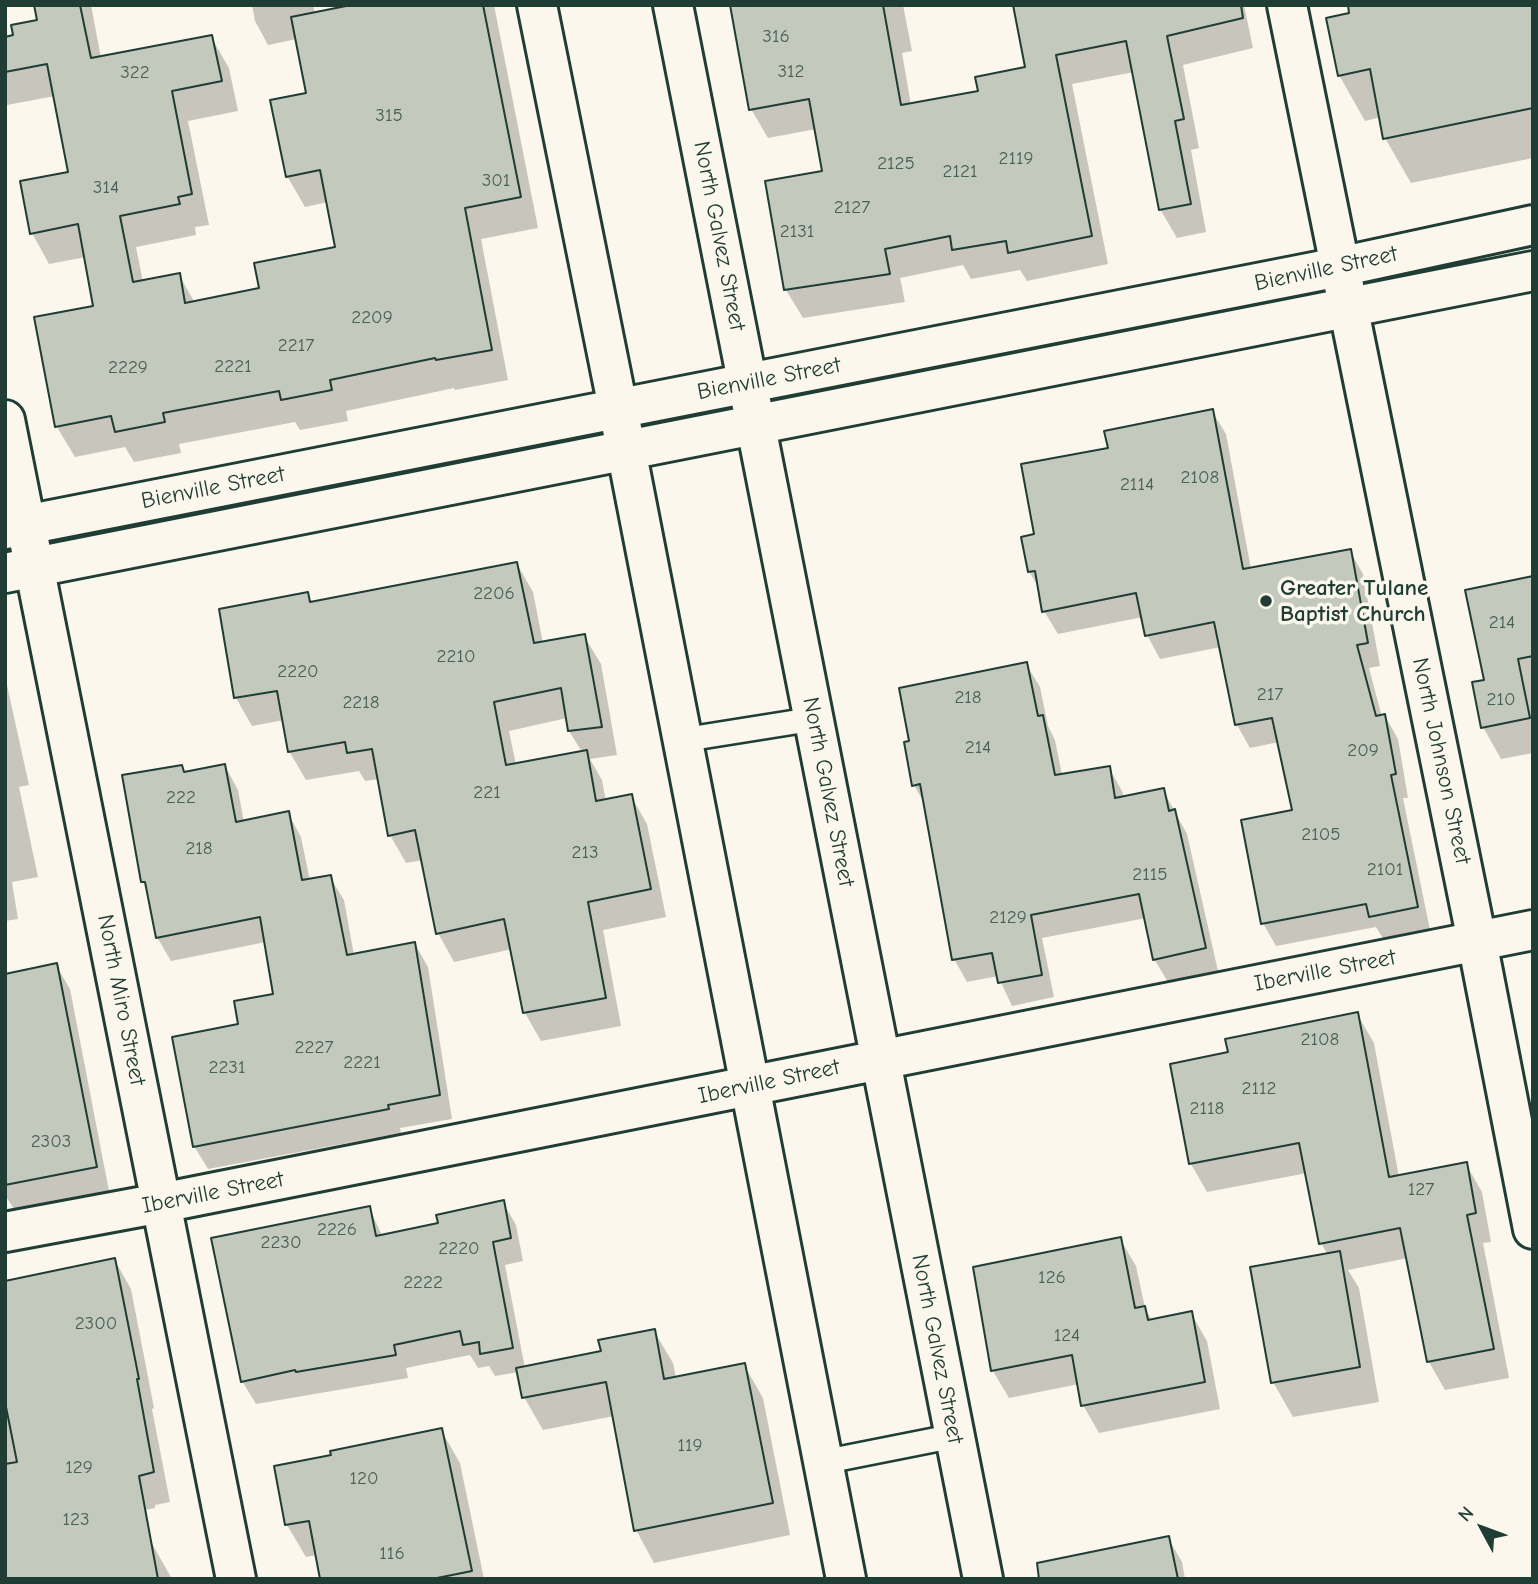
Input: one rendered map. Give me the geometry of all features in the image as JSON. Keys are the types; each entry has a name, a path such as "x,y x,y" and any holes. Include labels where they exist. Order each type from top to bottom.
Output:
{"street":[{"path":"537,5 846,1579"},
{"name":"North Galvez Street","path":"673,5 983,1579"},
{"name":"North Johnson Street","path":"1287,5 1478,941 1533,1229"},
{"name":"Bienville Street","path":"16,527 1339,267 1533,225"},
{"name":"Bienville Street","path":"20,570 1533,271"},
{"name":"North Miro Street","path":"5,420 20,570 161,1203 236,1579"},
{"name":"Iberville Street","path":"5,1232 1533,930"}],"lane":[{"path":"682,740 814,719"},
{"path":"822,1462 954,1436"}],"building":[{"path":"34,5 80,5 91,58 212,35 222,81 172,91 192,194 178,197 180,204 120,216 133,282 180,273 185,303 259,288 254,263 335,247 320,170 286,177 270,100 306,93 291,17 351,5 483,5 521,197 465,208 492,350 436,360 435,358 330,380 332,390 281,400 279,391 163,413 165,422 115,432 111,416 55,427 34,317 93,306 78,224 30,234 20,181 68,172 47,64 5,72 5,37 13,35 11,25 37,20"},
{"path":"730,5 883,5 901,105 978,91 975,77 1025,67 1013,5 1241,5 1243,18 1167,36 1184,119 1175,121 1191,204 1159,210 1126,41 1056,55 1092,236 1008,253 1006,241 952,250 950,236 885,249 890,274 784,290 765,181 822,171 809,99 749,110"},
{"path":"1348,5 1533,5 1533,108 1383,139 1370,69 1338,76 1326,18 1349,13"},
{"path":"1213,409 1243,569 1351,549 1368,643 1357,645 1376,716 1385,714 1396,774 1391,775 1418,907 1369,917 1366,904 1261,924 1241,820 1292,810 1272,718 1235,725 1214,622 1145,636 1136,593 1042,612 1035,571 1028,572 1021,537 1034,534 1021,464 1108,448 1104,431"},
{"path":"517,562 534,643 585,634 602,727 568,731 561,688 494,702 506,765 587,750 596,801 632,794 651,889 588,902 606,998 523,1013 504,919 436,934 415,830 388,836 372,749 347,753 345,742 288,752 277,691 234,698 219,609 308,592 310,602"},
{"path":"1533,576 1533,656 1518,659 1530,718 1481,728 1472,682 1484,680 1465,590"},
{"path":"1027,662 1038,716 1043,715 1055,775 1110,766 1115,798 1164,788 1169,811 1175,809 1206,948 1153,960 1139,894 1031,915 1042,975 998,983 992,953 952,960 920,784 912,786 904,742 909,741 899,688"},
{"path":"225,764 236,822 289,811 302,880 331,875 347,955 415,942 440,1095 388,1105 389,1109 193,1147 172,1037 238,1024 234,1001 273,994 260,917 156,938 145,882 141,882 122,775 182,765 184,772"},
{"path":"57,963 97,1167 5,1185 5,974"},
{"path":"1358,1012 1389,1177 1467,1162 1476,1213 1467,1215 1494,1349 1427,1362 1400,1228 1319,1244 1299,1143 1189,1164 1170,1064 1228,1052 1225,1039"},
{"path":"504,1200 511,1238 493,1242 513,1348 480,1354 479,1342 463,1345 460,1331 394,1345 396,1355 296,1372 295,1370 241,1382 211,1238 370,1206 376,1236 438,1223 436,1215"},
{"path":"1121,1237 1135,1308 1145,1306 1148,1320 1192,1311 1205,1382 1081,1406 1072,1355 991,1371 973,1267"},
{"path":"1340,1251 1360,1367 1271,1383 1250,1267"},
{"path":"115,1258 154,1472 139,1476 158,1579 5,1579 5,1464 17,1462 5,1402 5,1281"},
{"path":"655,1329 664,1379 745,1363 773,1503 634,1531 606,1382 522,1398 516,1368 601,1351 598,1340"},
{"path":"442,1428 472,1571 432,1579 320,1579 309,1521 285,1525 274,1466 331,1455 330,1451"},
{"path":"1169,1536 1178,1579 1039,1579 1037,1563"}],"place":[{"name":"Greater Tulane Baptist Church","path":"1266,601"}]}
